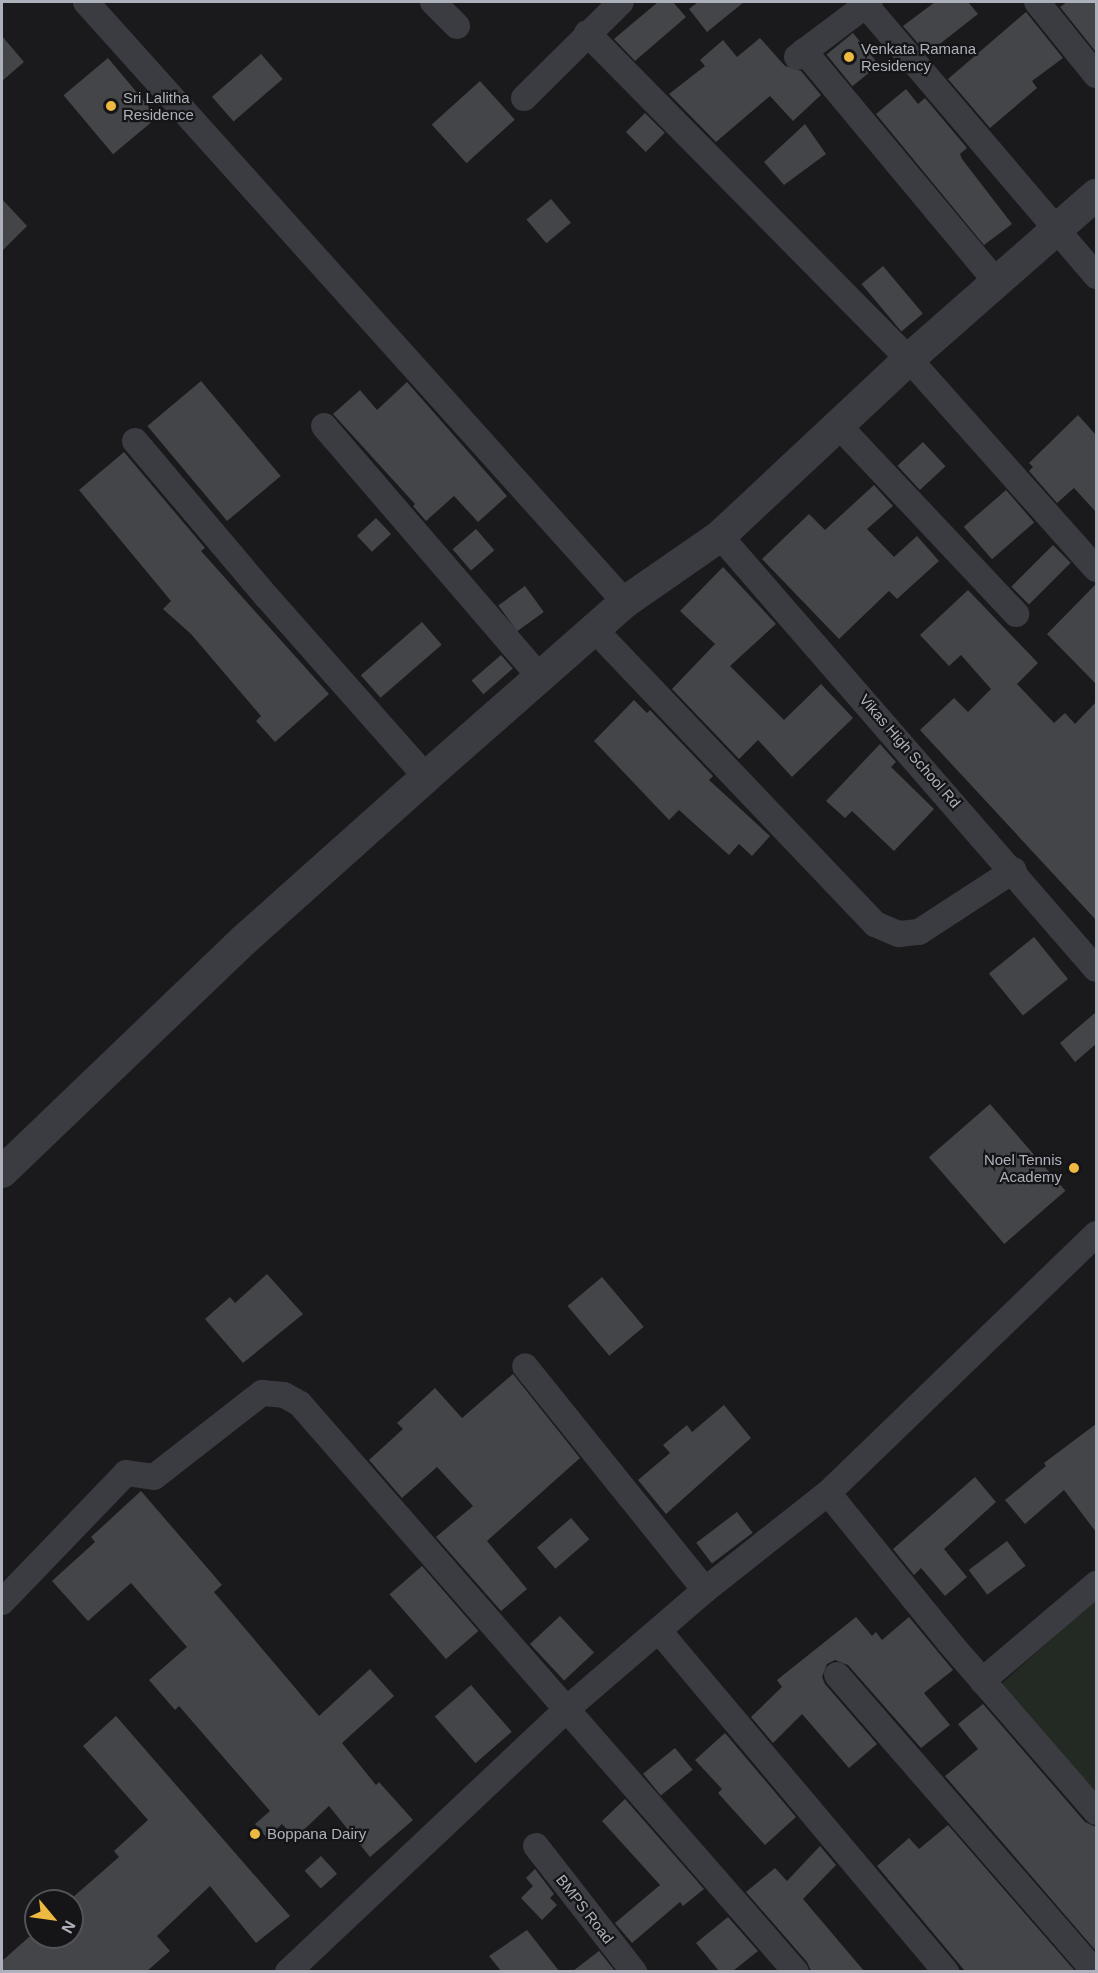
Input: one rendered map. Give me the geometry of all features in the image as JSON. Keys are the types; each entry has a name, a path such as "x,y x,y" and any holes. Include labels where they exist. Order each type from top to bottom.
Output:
{"street":[{"path":"86,2 625,602"},
{"path":"434,2 457,26"},
{"path":"524,98 586,33 621,2"},
{"path":"1037,2 1096,75"},
{"path":"997,284 800,54 867,3 1055,231 1096,276"},
{"path":"586,33 909,359 1096,569"},
{"path":"2,1172 244,940 426,777 596,631 625,602 720,536 840,427 909,359 1096,195"},
{"path":"324,426 541,678"},
{"path":"840,427 1016,614"},
{"path":"135,441 267,597 426,777"},
{"name":"Vikas High School Rd","path":"720,536 1014,870 1096,969"},
{"path":"596,631 874,924 899,934 918,932 1014,870"},
{"path":"288,1971 568,1708 705,1590 828,1493 1096,1234"},
{"path":"525,1365 705,1590"},
{"path":"2,1602 126,1473 154,1477 262,1393 284,1395 300,1404 796,1971"},
{"path":"828,1493 982,1681 1096,1812"},
{"path":"982,1681 1096,1584"},
{"path":"659,1631 946,1971"},
{"path":"837,1675 1095,1971"},
{"name":"BMPS Road","path":"536,1846 634,1971"}],"shaded area":[{"path":"1096,1599 1096,1794 1000,1685"}],"building":[{"path":"658,2 673,2 686,17 635,61 614,39"},
{"path":"698,2 744,2 707,32 689,9"},
{"path":"935,2 968,2 978,14 927,54 903,26"},
{"path":"1067,2 1096,2 1096,52 1060,7"},
{"path":"1026,12 1063,58 1032,81 1037,88 990,128 948,79"},
{"name":"Venkata Ramana Residency","path":"853,33 879,65 852,86 827,54"},
{"path":"2,36 24,62 2,81"},
{"path":"760,38 785,66 801,71 821,95 793,121 770,96 716,142 669,94 705,66 700,60 723,40 737,57"},
{"path":"261,54 283,79 234,122 212,97"},
{"name":"Sri Lalitha Residence","path":"108,58 157,117 113,154 64,95"},
{"path":"480,81 515,120 466,163 432,124"},
{"path":"906,89 918,104 925,98 967,148 960,154 962,159 1012,224 984,245 876,114"},
{"path":"645,113 665,133 646,152 626,132"},
{"path":"805,124 826,154 784,185 764,162"},
{"path":"2,199 27,226 2,251"},
{"path":"551,199 571,223 546,243 526,220"},
{"path":"883,266 923,313 901,331 862,284"},
{"path":"201,381 281,476 227,521 147,426"},
{"path":"407,382 507,496 478,522 454,496 426,521 413,506 415,504 333,414 360,390 377,410"},
{"path":"1078,415 1096,435 1096,512 1074,488 1057,503 1029,471 1033,467 1029,463"},
{"path":"923,442 946,466 920,490 897,466"},
{"path":"124,452 205,548 201,551 329,694 275,742 256,721 261,716 191,634 163,609 171,601 79,490"},
{"path":"874,485 893,506 867,529 894,557 917,536 939,561 897,599 889,591 839,639 762,559 809,514 825,530"},
{"path":"1006,490 1034,522 992,559 964,527"},
{"path":"376,518 391,534 372,552 357,536"},
{"path":"476,529 494,550 471,570 453,549"},
{"path":"1053,545 1071,563 1029,604 1011,587"},
{"path":"723,567 776,624 730,666 784,720 821,684 853,718 792,777 758,740 739,759 672,689 715,644 680,611"},
{"path":"1096,584 1096,684 1047,634"},
{"path":"525,586 544,612 517,631 498,605"},
{"path":"968,590 1038,663 1017,684 1054,723 1065,713 1075,724 1096,702 1096,920 920,730 954,698 968,712 991,689 961,655 949,666 920,635"},
{"path":"422,622 442,645 381,698 361,675"},
{"path":"501,655 513,669 483,694 472,681"},
{"path":"634,700 647,713 650,710 713,776 709,780 770,836 752,856 739,844 729,855 679,810 669,820 594,741"},
{"path":"880,744 896,762 891,767 934,809 894,851 852,811 845,818 826,801"},
{"path":"1034,937 1068,979 1023,1015 989,974"},
{"path":"1096,1012 1096,1044 1075,1062 1060,1043"},
{"path":"990,1104 1065,1191 1004,1244 929,1157"},
{"path":"267,1274 303,1314 243,1363 205,1319 230,1297 235,1303"},
{"path":"602,1277 644,1327 609,1356 568,1306"},
{"path":"513,1374 580,1458 487,1541 527,1589 501,1611 436,1537 473,1506 437,1467 402,1498 369,1460 403,1429 397,1423 435,1388 462,1418"},
{"path":"724,1405 751,1438 666,1514 638,1480 670,1453 663,1445 687,1425 692,1432"},
{"path":"1096,1424 1096,1532 1064,1490 1025,1524 1005,1500 1046,1466 1044,1463"},
{"path":"975,1477 996,1502 944,1549 967,1577 945,1596 921,1568 914,1575 893,1549"},
{"path":"141,1491 222,1585 214,1592 319,1716 370,1669 394,1696 342,1743 376,1785 379,1782 413,1820 370,1857 329,1806 295,1838 282,1824 267,1838 255,1824 270,1811 179,1706 175,1710 149,1680 187,1647 131,1583 88,1621 52,1581 95,1542 91,1537"},
{"path":"737,1512 753,1533 712,1563 696,1543"},
{"path":"571,1518 589,1539 555,1569 537,1548"},
{"path":"1007,1541 1026,1566 987,1595 969,1570"},
{"path":"422,1566 478,1631 446,1659 390,1594"},
{"path":"560,1616 594,1653 564,1681 530,1644"},
{"path":"856,1617 872,1636 876,1632 882,1640 909,1617 953,1670 924,1693 950,1725 921,1748 848,1665 835,1660 827,1664 822,1677 825,1684 877,1744 849,1768 802,1714 773,1743 751,1717 782,1687 777,1680"},
{"path":"471,1685 512,1732 475,1763 435,1716"},
{"path":"983,1704 1085,1822 1096,1827 1096,1951 945,1776 978,1749 958,1724"},
{"path":"116,1716 290,1916 256,1943 210,1886 157,1936 170,1951 147,1971 2,1971 2,1961 24,1941 24,1949 84,1949 82,1889 119,1857 114,1851 148,1820 83,1746"},
{"path":"725,1733 796,1817 765,1845 718,1793 722,1789 695,1760"},
{"path":"675,1748 693,1770 661,1796 643,1774"},
{"path":"625,1799 704,1889 683,1906 680,1902 632,1943 615,1923 660,1885 602,1821"},
{"path":"948,1825 1075,1971 965,1971 877,1866 909,1838 919,1849"},
{"path":"820,1846 836,1865 803,1899 864,1971 811,1971 807,1962 746,1892 775,1868 787,1881"},
{"path":"321,1856 337,1874 321,1889 305,1871"},
{"path":"535,1869 554,1894 550,1898 557,1905 542,1920 521,1898 533,1886 526,1878"},
{"path":"728,1917 758,1951 733,1971 719,1971 696,1943"},
{"path":"527,1930 559,1971 501,1971 489,1956"},
{"path":"599,1951 615,1971 573,1971"}],"place":[{"name":"Venkata Ramana Residency","path":"849,57"},
{"name":"Sri Lalitha Residence","path":"111,106"},
{"name":"Noel Tennis Academy","path":"1074,1168"},
{"name":"Boppana Dairy","path":"255,1834"}]}
